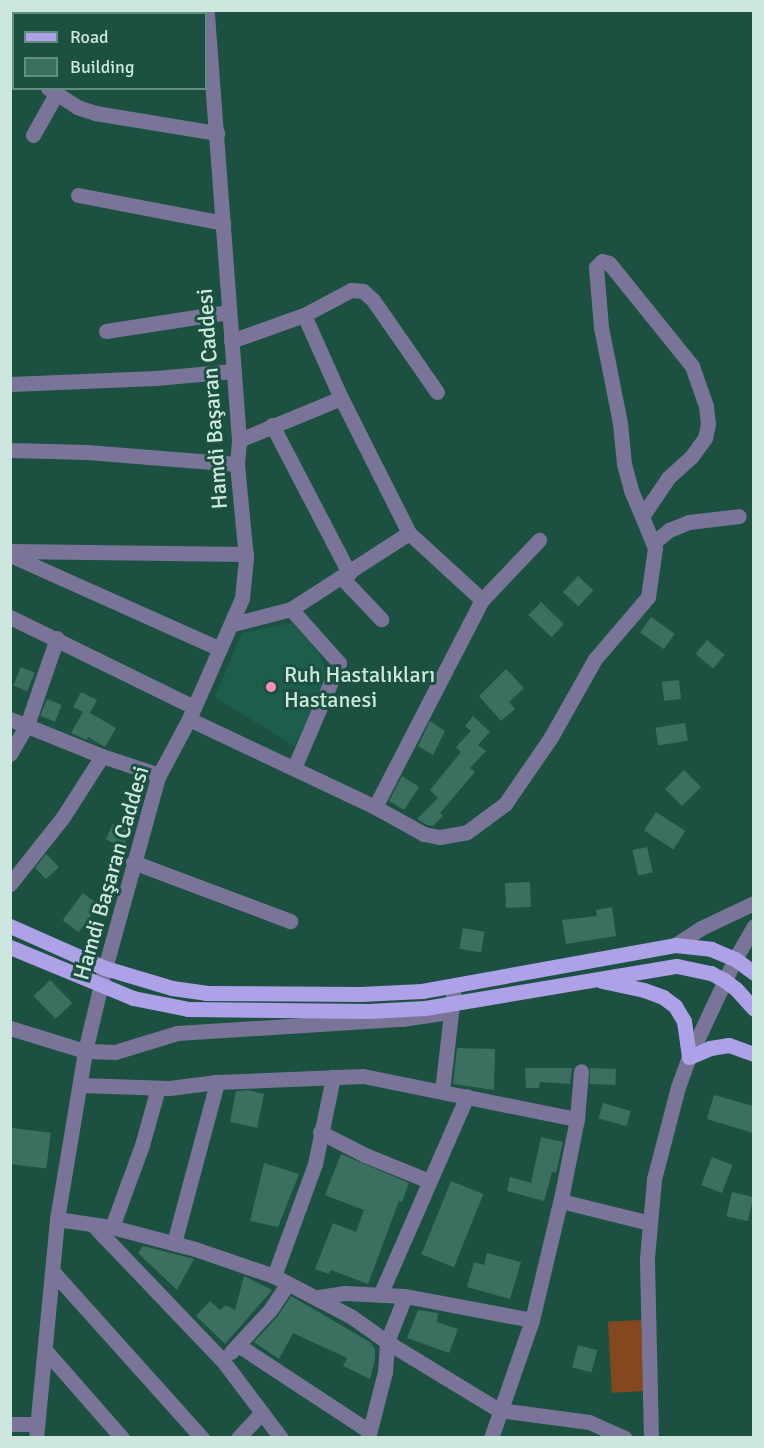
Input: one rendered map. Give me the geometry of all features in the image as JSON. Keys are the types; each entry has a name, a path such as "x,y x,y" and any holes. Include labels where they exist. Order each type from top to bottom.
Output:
{"main road":[{"path":"10,926 105,968 172,988 207,993 360,994 454,987 675,945 711,949 735,959 753,974"},
{"path":"10,947 101,986 161,1005 218,1011 451,1008 596,979 677,966 711,973 724,980 736,989 753,1009"},
{"path":"596,979 644,990 663,997 675,1006 684,1021 688,1057 710,1048 729,1045 753,1054"}],"street":[{"name":"Hamdi Başaran Caddesi","path":"36,1431 54,1273 57,1219 85,1051 105,968 159,775 192,713 233,624 242,598 246,554 237,464 239,440 217,133 209,70 207,10"},
{"path":"33,135 58,92 77,107 116,118 217,133"},
{"path":"78,195 223,223"},
{"path":"10,617 57,638 294,768 375,807 424,834 440,837 467,832 505,804 550,737 595,659 648,597 655,548 631,490 624,464 620,423 601,327 596,267 602,261 609,263 692,366 706,406 708,424 705,438 691,457 668,478 643,515"},
{"path":"231,341 304,315 351,290 363,291 373,300 437,392"},
{"path":"106,331 229,312"},
{"path":"304,315 341,398 410,533 482,600"},
{"path":"10,384 156,378 233,371"},
{"path":"239,440 341,398"},
{"path":"272,425 345,576 381,619"},
{"path":"10,450 87,452 237,464"},
{"path":"653,543 669,530 689,522 739,516"},
{"path":"233,624 291,609 410,533"},
{"path":"375,807 482,600 539,540"},
{"path":"10,553 246,554"},
{"path":"10,553 220,649"},
{"path":"291,609 339,663 294,768"},
{"path":"10,754 27,725 57,638"},
{"path":"10,719 102,756 159,775"},
{"path":"10,885 63,817 102,756"},
{"path":"133,862 290,921"},
{"path":"675,945 701,928 753,903"},
{"path":"651,1437 647,1258 654,1179 688,1057 724,980 753,926"},
{"path":"442,1090 454,987"},
{"path":"10,1028 85,1051 115,1052 177,1033 402,1018 451,1008"},
{"path":"491,1437 532,1320 561,1201 577,1119 581,1071"},
{"path":"80,1084 158,1088 217,1082 363,1076 442,1090 577,1119"},
{"path":"274,1276 315,1164 333,1077"},
{"path":"174,1243 217,1082"},
{"path":"112,1227 142,1145 158,1088"},
{"path":"380,1295 466,1096"},
{"path":"320,1132 365,1155 429,1180"},
{"path":"561,1201 651,1223"},
{"path":"57,1219 112,1227 174,1243 274,1276 319,1297 387,1342 499,1410 590,1422 623,1437"},
{"path":"94,1226 223,1361 282,1437"},
{"path":"54,1273 202,1437"},
{"path":"223,1361 270,1310 288,1283"},
{"path":"319,1297 345,1293 405,1296 532,1320"},
{"path":"238,1345 369,1434 385,1372 387,1342 405,1296"},
{"path":"45,1350 122,1437"},
{"path":"238,1437 262,1412"},
{"path":"10,1424 36,1431"}],"shaded area":[{"name":"Ruh Hastalıkları Hastanesi","path":"292,623 317,647 328,677 294,746 215,697 242,633"},
{"path":"641,1320 645,1391 612,1393 608,1322"}],"building":[{"path":"578,576 593,590 578,606 563,592"},
{"path":"541,602 564,624 552,637 528,615"},
{"path":"651,617 675,634 664,649 640,633"},
{"path":"707,640 725,655 713,669 695,654"},
{"path":"21,667 35,673 27,691 13,685"},
{"path":"506,669 524,688 509,702 515,709 501,721 479,696"},
{"path":"679,680 681,699 664,701 662,682"},
{"path":"81,692 97,700 90,713 116,728 105,747 88,737 87,740 71,733 83,712 73,707"},
{"path":"47,699 62,705 55,722 40,716"},
{"path":"473,716 490,732 478,745 486,751 470,768 475,772 440,813 443,816 433,826 427,825 417,819 438,798 430,790 461,752 456,747 471,731 465,726"},
{"path":"430,721 445,731 433,755 418,746"},
{"path":"685,723 688,741 658,745 655,728"},
{"path":"684,770 701,787 682,806 665,789"},
{"path":"402,776 419,787 404,810 389,801"},
{"path":"656,812 685,831 673,850 644,830"},
{"path":"113,824 130,832 123,847 106,839"},
{"path":"647,847 653,872 638,876 632,850"},
{"path":"46,854 59,867 46,879 35,868"},
{"path":"530,882 531,907 506,908 505,883"},
{"path":"83,893 99,905 79,932 63,920"},
{"path":"612,907 616,936 566,944 562,920 597,916 596,910"},
{"path":"463,928 485,932 481,953 459,949"},
{"path":"50,980 72,1003 56,1019 33,996"},
{"path":"457,1048 495,1049 494,1090 453,1084"},
{"path":"525,1068 572,1068 570,1084 540,1082 539,1088 526,1088"},
{"path":"590,1068 616,1069 615,1085 589,1084"},
{"path":"248,1090 264,1094 257,1128 230,1122 236,1091"},
{"path":"714,1095 753,1106 753,1133 707,1119"},
{"path":"603,1103 631,1111 626,1126 599,1118"},
{"path":"12,1128 51,1133 46,1168 10,1164"},
{"path":"541,1137 563,1142 556,1173 552,1172 544,1201 507,1191 510,1177 531,1183"},
{"path":"341,1154 409,1183 402,1202 399,1201 368,1284 331,1270 329,1274 315,1269 333,1223 356,1232 364,1210 325,1195"},
{"path":"712,1157 733,1165 722,1193 701,1185"},
{"path":"264,1163 299,1174 278,1227 250,1221"},
{"path":"451,1181 483,1194 454,1267 421,1254"},
{"path":"732,1192 753,1197 748,1221 726,1216"},
{"path":"143,1246 194,1259 177,1290 138,1253"},
{"path":"487,1253 521,1262 510,1299 467,1287 474,1262 484,1265"},
{"path":"244,1276 272,1290 225,1344 196,1316 210,1301 220,1310 226,1305 235,1310"},
{"path":"291,1296 370,1342 375,1349 375,1359 370,1379 343,1366 347,1358 293,1333 279,1359 254,1342 277,1317"},
{"path":"418,1310 438,1313 437,1322 458,1329 449,1353 407,1338"},
{"path":"578,1345 597,1350 591,1372 572,1367"}],"place":[{"name":"Ruh Hastalıkları Hastanesi","path":"271,687"}]}
